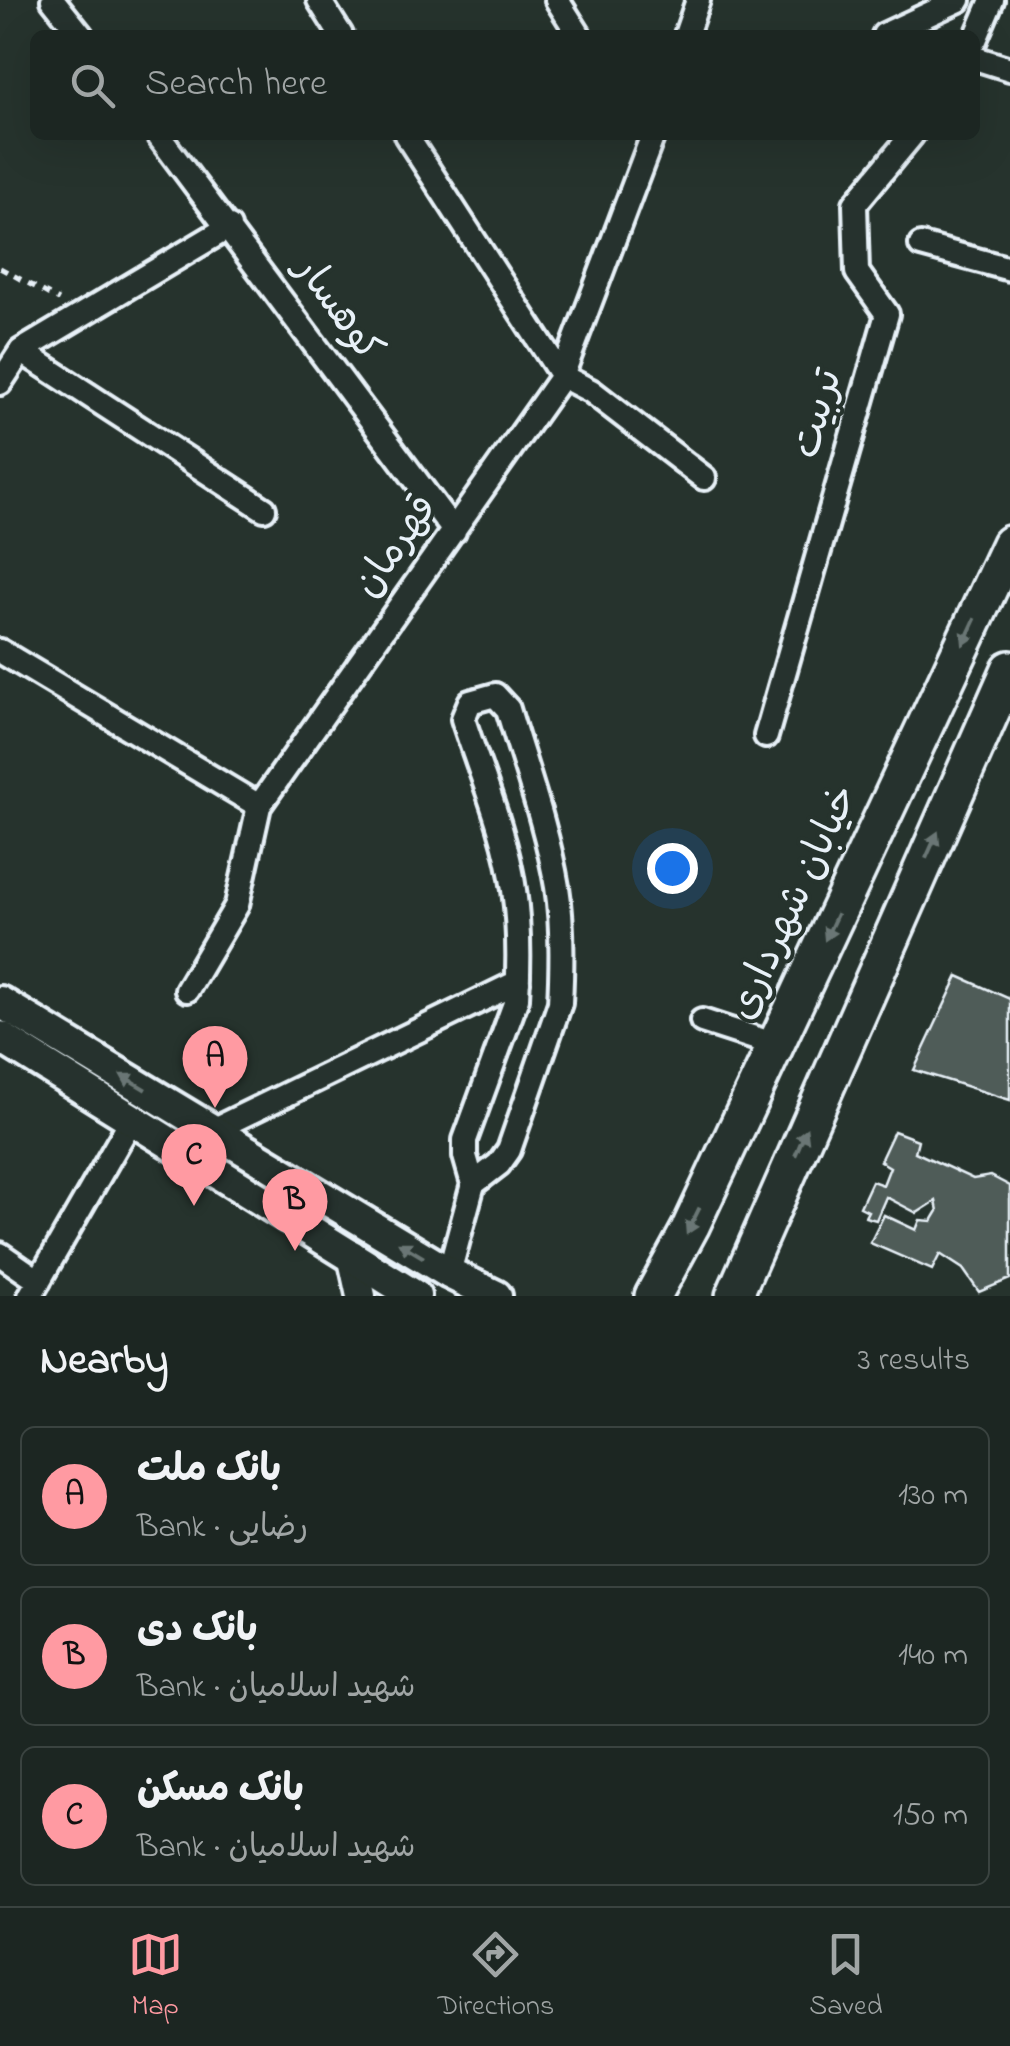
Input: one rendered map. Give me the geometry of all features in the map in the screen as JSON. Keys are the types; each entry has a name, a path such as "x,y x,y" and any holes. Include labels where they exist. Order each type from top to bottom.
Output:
{"main road":[{"name":"خیابان شهرداری","path":"654,1296 691,1226 1010,544"},
{"path":"734,1296 1001,714 1010,668"},
{"path":"0,1002 449,1273 496,1296"},
{"path":"0,1036 415,1296"}],"street":[{"path":"54,0 76,30"},
{"path":"319,0 338,30"},
{"path":"557,0 577,30"},
{"path":"688,30 698,0"},
{"path":"895,30 959,0"},
{"path":"979,30 992,0"},
{"path":"980,60 1010,69"},
{"name":"کوهسار","path":"162,140 454,531"},
{"path":"409,140 562,376 591,390 704,478"},
{"name":"قهرمان","path":"186,990 237,904 259,806 562,376 653,140"},
{"name":"تربیت","path":"766,736 887,314 857,272 855,204 908,140"},
{"path":"0,382 21,351 230,227"},
{"path":"922,245 1010,270"},
{"path":"21,351 264,509"},
{"path":"0,651 259,806"},
{"path":"449,1273 473,1184 465,1140 517,998 512,878 463,719 470,702 495,695 508,709 548,845 558,890 561,983 560,1003 509,1150 499,1164 473,1184"},
{"path":"213,1130 518,982"},
{"path":"702,1021 776,1045"},
{"path":"0,1254 35,1289 133,1117"},
{"path":"352,1254 361,1296"}],"path":[{"path":"0,268 86,312"}],"building":[{"path":"958,976 1010,999 1010,1100 914,1070"},
{"path":"894,1131 918,1140 915,1152 973,1179 991,1176 1010,1186 1010,1279 979,1292 963,1269 940,1254 932,1270 870,1243 884,1215 916,1230 920,1220 932,1221 938,1211 936,1201 917,1213 886,1197 876,1220 865,1217 868,1211 860,1207 872,1181 883,1185 890,1167 880,1161"}],"place":[{"name":"بانک ملت","path":"215,1108"},
{"name":"بانک مسکن","path":"194,1206"},
{"name":"بانک دی","path":"295,1251"}]}
